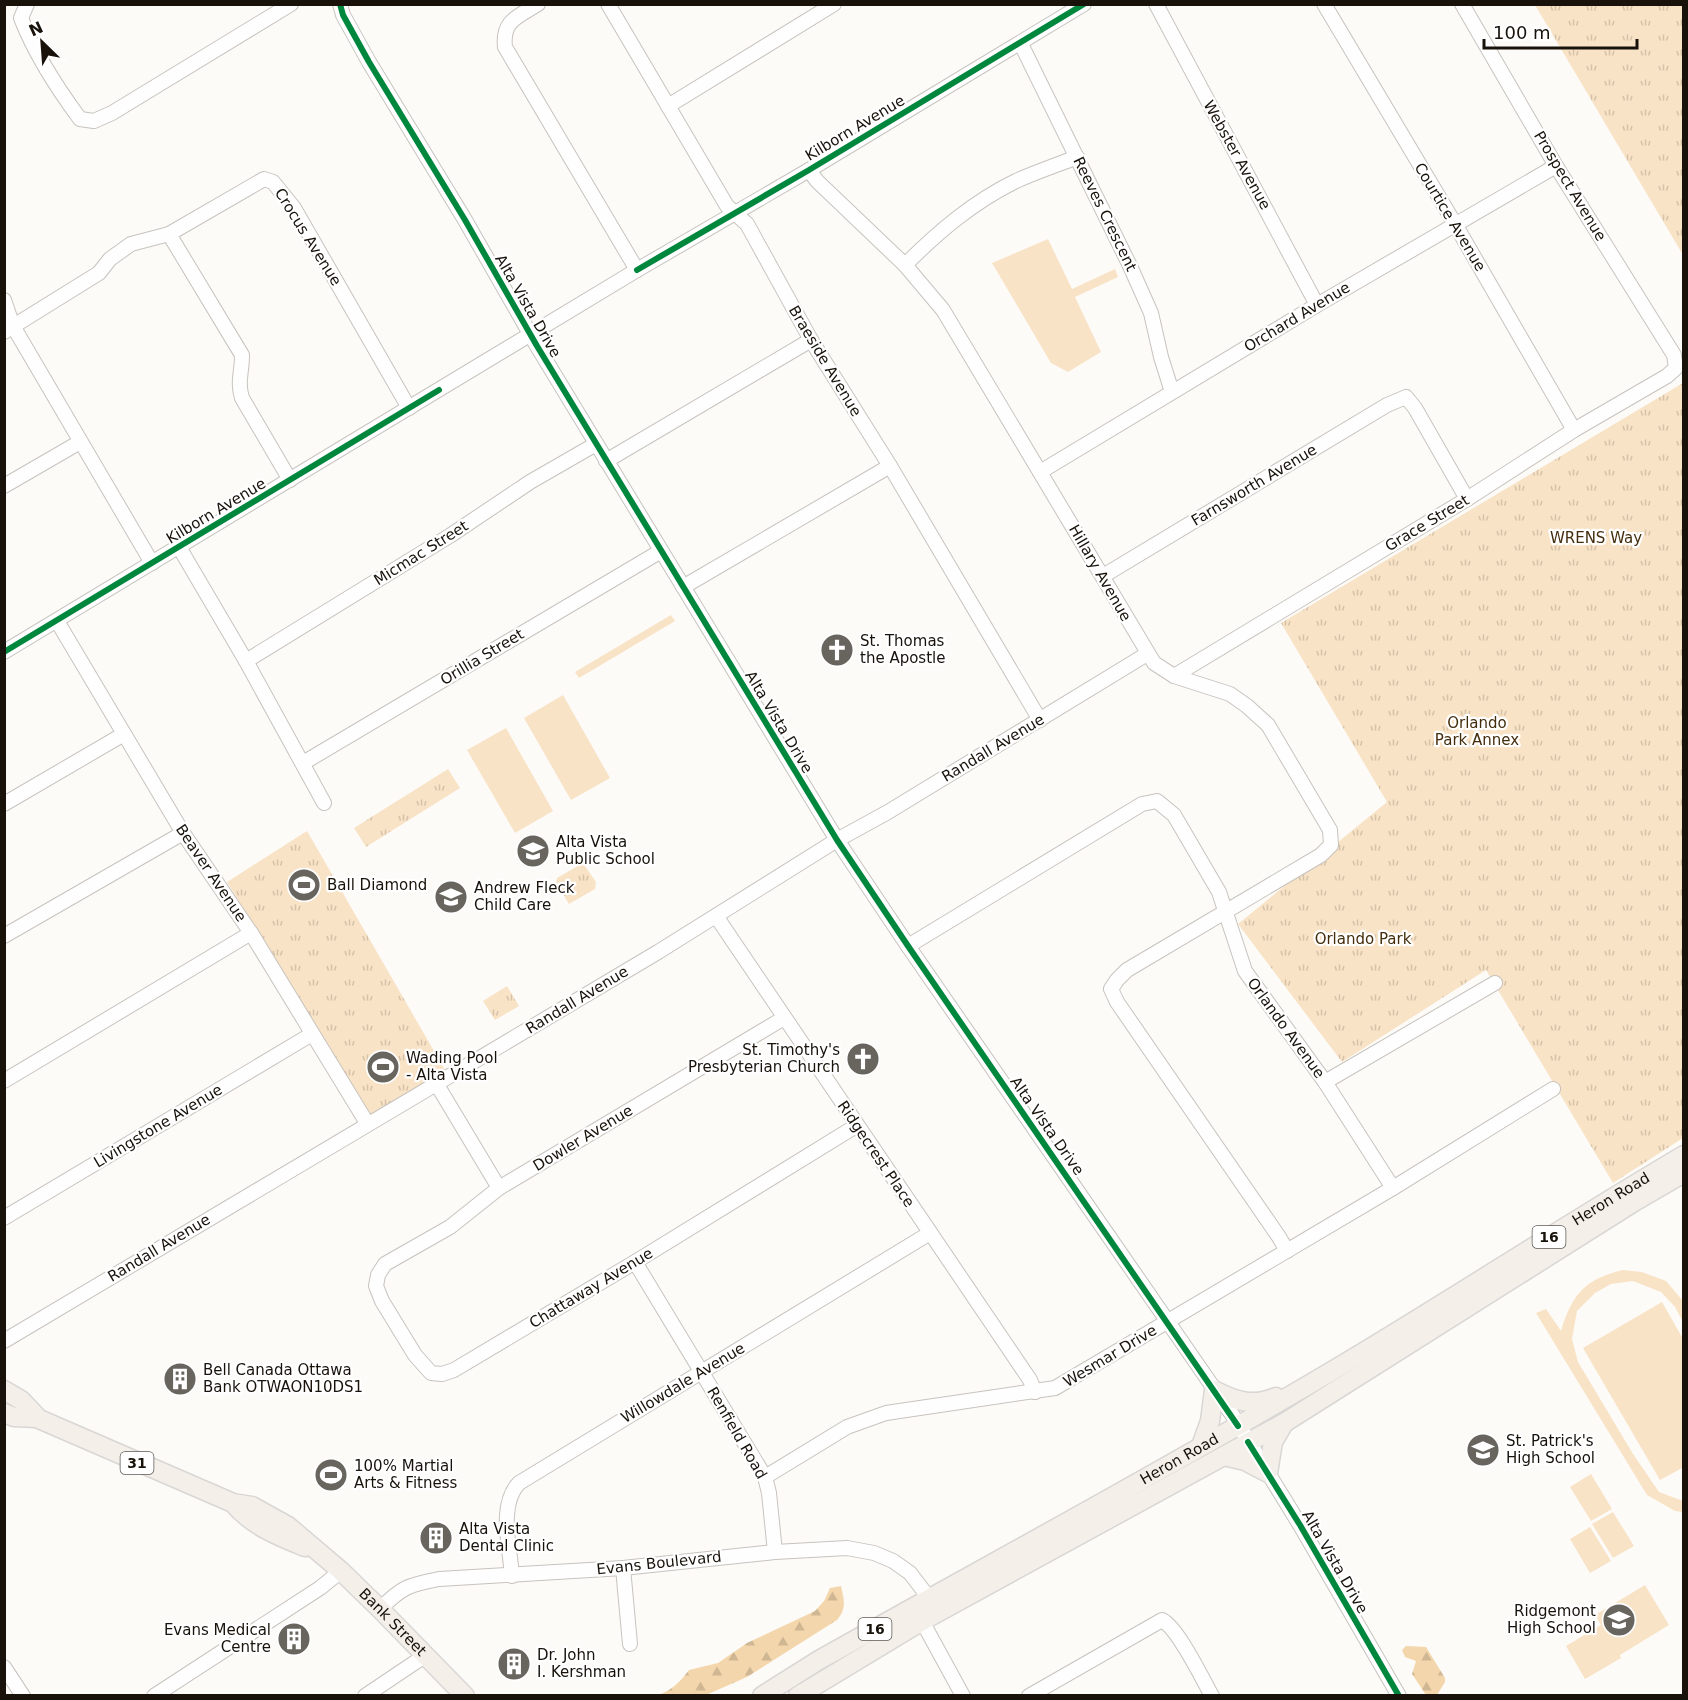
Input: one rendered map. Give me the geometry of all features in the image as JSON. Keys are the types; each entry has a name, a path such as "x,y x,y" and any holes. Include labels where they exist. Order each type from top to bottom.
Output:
{"main road":[{"name":"Heron Road","path":"762,1695 819,1660 1239,1426 1625,1189 1683,1161"},
{"name":"Heron Road","path":"798,1695 922,1622 1284,1423 1634,1202 1683,1161"},
{"path":"1201,1446 1210,1421 1214,1390 1232,1400 1259,1403 1332,1371"},
{"name":"Bank Street","path":"4,1390 21,1400 38,1418"},
{"name":"Bank Street","path":"4,1413 14,1417 38,1418 233,1503 244,1516 272,1534 319,1553 341,1571 465,1695"},
{"path":"1224,1456 1245,1461 1268,1473 1273,1442 1284,1423"}],"street":[{"path":"27,4 21,18 30,39 64,97 80,119 94,121 111,113 291,4"},
{"name":"Alta Vista Drive","path":"340,4 343,15 369,62 465,220 531,335 837,840 1239,1426 1400,1695"},
{"path":"538,4 508,23 503,34 505,47 637,270"},
{"name":"Braeside Avenue","path":"608,4 727,206 747,224 811,340 890,466 1040,720"},
{"path":"668,106 834,4"},
{"name":"Kilborn Avenue","path":"4,652 734,212 1021,44 1084,4"},
{"name":"Webster Avenue","path":"1156,4 1317,305"},
{"name":"Courtice Avenue","path":"1324,4 1574,430"},
{"name":"Prospect Avenue","path":"1462,4 1556,166 1674,355 1677,368"},
{"name":"Reeves Crescent","path":"1021,44 1131,266 1150,313 1172,392"},
{"path":"904,265 936,235 974,205 1016,182 1077,157"},
{"name":"Orchard Avenue","path":"1040,472 1317,305 1556,166"},
{"name":"Hillary Avenue","path":"809,170 817,181 904,265 943,310 1154,663 1174,676 1230,694 1268,725 1330,830 1330,845 1321,855 1127,970 1116,980 1111,989 1117,1002 1287,1251"},
{"name":"Crocus Avenue","path":"9,329 99,273 110,259 131,244 169,234 264,179 273,182 294,208 410,408"},
{"path":"169,234 242,356 242,370 238,383 242,398 290,480"},
{"path":"4,300 9,329 152,563"},
{"path":"606,461 811,340"},
{"name":"Grace Street","path":"1174,676 1467,499 1574,430 1677,368"},
{"name":"Farnsworth Avenue","path":"1103,576 1387,405 1406,397 1415,408 1467,499"},
{"path":"4,486 80,442"},
{"name":"Micmac Street","path":"246,661 451,535 530,482 596,444"},
{"path":"683,587 890,466"},
{"path":"179,547 246,661 324,803"},
{"name":"Orillia Street","path":"303,763 661,551"},
{"name":"Beaver Avenue","path":"57,621 183,833 251,933 367,1124"},
{"name":"Randall Avenue","path":"4,1341 716,916 837,840 888,812 1147,654"},
{"path":"4,804 124,734"},
{"name":"Orlando Avenue","path":"908,946 1142,804 1157,801 1174,815 1219,892 1245,970 1325,1082 1393,1188"},
{"path":"4,936 183,833"},
{"name":"Ridgecrest Place","path":"716,916 1030,1380 1035,1392"},
{"path":"4,1082 251,933"},
{"path":"1325,1082 1495,983"},
{"name":"Dowler Avenue","path":"385,1264 450,1227 499,1188 784,1018"},
{"name":"Livingstone Avenue","path":"4,1218 312,1034"},
{"path":"436,1083 499,1188"},
{"name":"Wesmar Drive","path":"765,1476 847,1427 886,1413 1055,1388 1393,1188 1553,1089"},
{"name":"Chattaway Avenue","path":"385,1264 378,1275 376,1286 382,1301 415,1355 432,1373 442,1374 454,1370 635,1262 856,1126"},
{"name":"Willowdale Avenue","path":"512,1576 506,1507 511,1491 519,1483 930,1233"},
{"name":"Renfield Road","path":"635,1262 765,1476 770,1493 774,1552"},
{"name":"Evans Boulevard","path":"380,1609 399,1591 418,1583 439,1579 623,1568 774,1552 847,1548 874,1552 892,1561 910,1573 929,1598"},
{"path":"623,1568 630,1644"},
{"path":"154,1695 320,1588 341,1571"},
{"path":"1029,1695 1162,1620 1168,1623 1212,1695"},
{"path":"922,1622 963,1695"},
{"path":"365,1695 426,1655"},
{"path":"4,1667 23,1695"}],"green space":[{"path":"1535,5 1683,5 1683,255"},
{"path":"1048,239 1072,289 1115,269 1118,277 1075,297 1101,352 1068,372 1051,363 992,263"},
{"path":"1683,383 1683,1138 1613,1183 1486,970 1342,1062 1238,924 1387,802 1281,623"},
{"path":"671,615 675,621 579,678 575,672"},
{"path":"563,695 610,778 571,800 524,718"},
{"path":"506,728 553,811 515,833 467,750"},
{"path":"448,769 460,788 366,847 354,828"},
{"path":"307,831 445,1070 371,1115 227,882"},
{"path":"583,863 596,882 595,889 569,904 556,883 557,878"},
{"path":"507,986 519,1006 495,1020 483,1001"},
{"path":"1623,1270 1642,1272 1666,1281 1683,1301 1683,1322 1675,1307 1661,1292 1633,1281 1611,1284 1595,1293 1577,1311 1572,1339 1578,1362 1633,1454 1659,1492 1683,1501 1683,1512 1675,1511 1647,1495 1536,1313 1546,1309 1561,1331 1575,1298 1582,1290 1598,1278"},
{"path":"1662,1302 1683,1339 1684,1467 1660,1480 1583,1348"},
{"path":"1591,1474 1612,1509 1591,1521 1570,1487"},
{"path":"1613,1512 1634,1546 1613,1558 1592,1524"},
{"path":"1590,1527 1611,1561 1590,1573 1570,1539"},
{"path":"1645,1585 1669,1625 1620,1655 1621,1658 1585,1679 1566,1646 1601,1625 1595,1615"},
{"path":"841,1586 844,1600 837,1620 747,1677 706,1695 658,1695 675,1685 689,1670 718,1663 747,1643 815,1611 824,1601 830,1588"},
{"path":"1406,1646 1426,1647 1445,1678 1437,1695 1426,1695 1412,1674 1416,1661 1405,1657 1402,1650"}],"water":[{"name":"Wading Pool - Alta Vista","path":"390,1051 400,1068 377,1083 366,1065"}],"cycle path":[{"path":"340,4 343,15 369,62 465,220 537,346 837,840 1238,1426"},
{"path":"637,270 809,170 1084,4"},
{"path":"4,652 439,390"},
{"path":"1248,1442 1300,1525 1399,1696"}],"place":[{"name":"St. Thomas the Apostle","path":"837,650"},
{"name":"Alta Vista Public School","path":"533,851"},
{"name":"Ball Diamond","path":"304,885"},
{"name":"Andrew Fleck Child Care","path":"451,897"},
{"name":"St. Timothy's Presbyterian Church","path":"863,1059"},
{"name":"Wading Pool - Alta Vista","path":"383,1067"},
{"name":"Bell Canada Ottawa Bank OTWAON10DS1","path":"180,1379"},
{"name":"St. Patrick's High School","path":"1483,1450"},
{"name":"100% Martial Arts & Fitness","path":"331,1475"},
{"name":"Alta Vista Dental Clinic","path":"436,1538"},
{"name":"Ridgemont High School","path":"1619,1620"},
{"name":"Evans Medical Centre","path":"294,1639"},
{"name":"Dr. John I. Kershman","path":"514,1664"}],"park label":[{"name":"WRENS Way","path":"1596,538"},
{"name":"Orlando Park Annex","path":"1477,732"},
{"name":"Orlando Park","path":"1363,939"}]}
